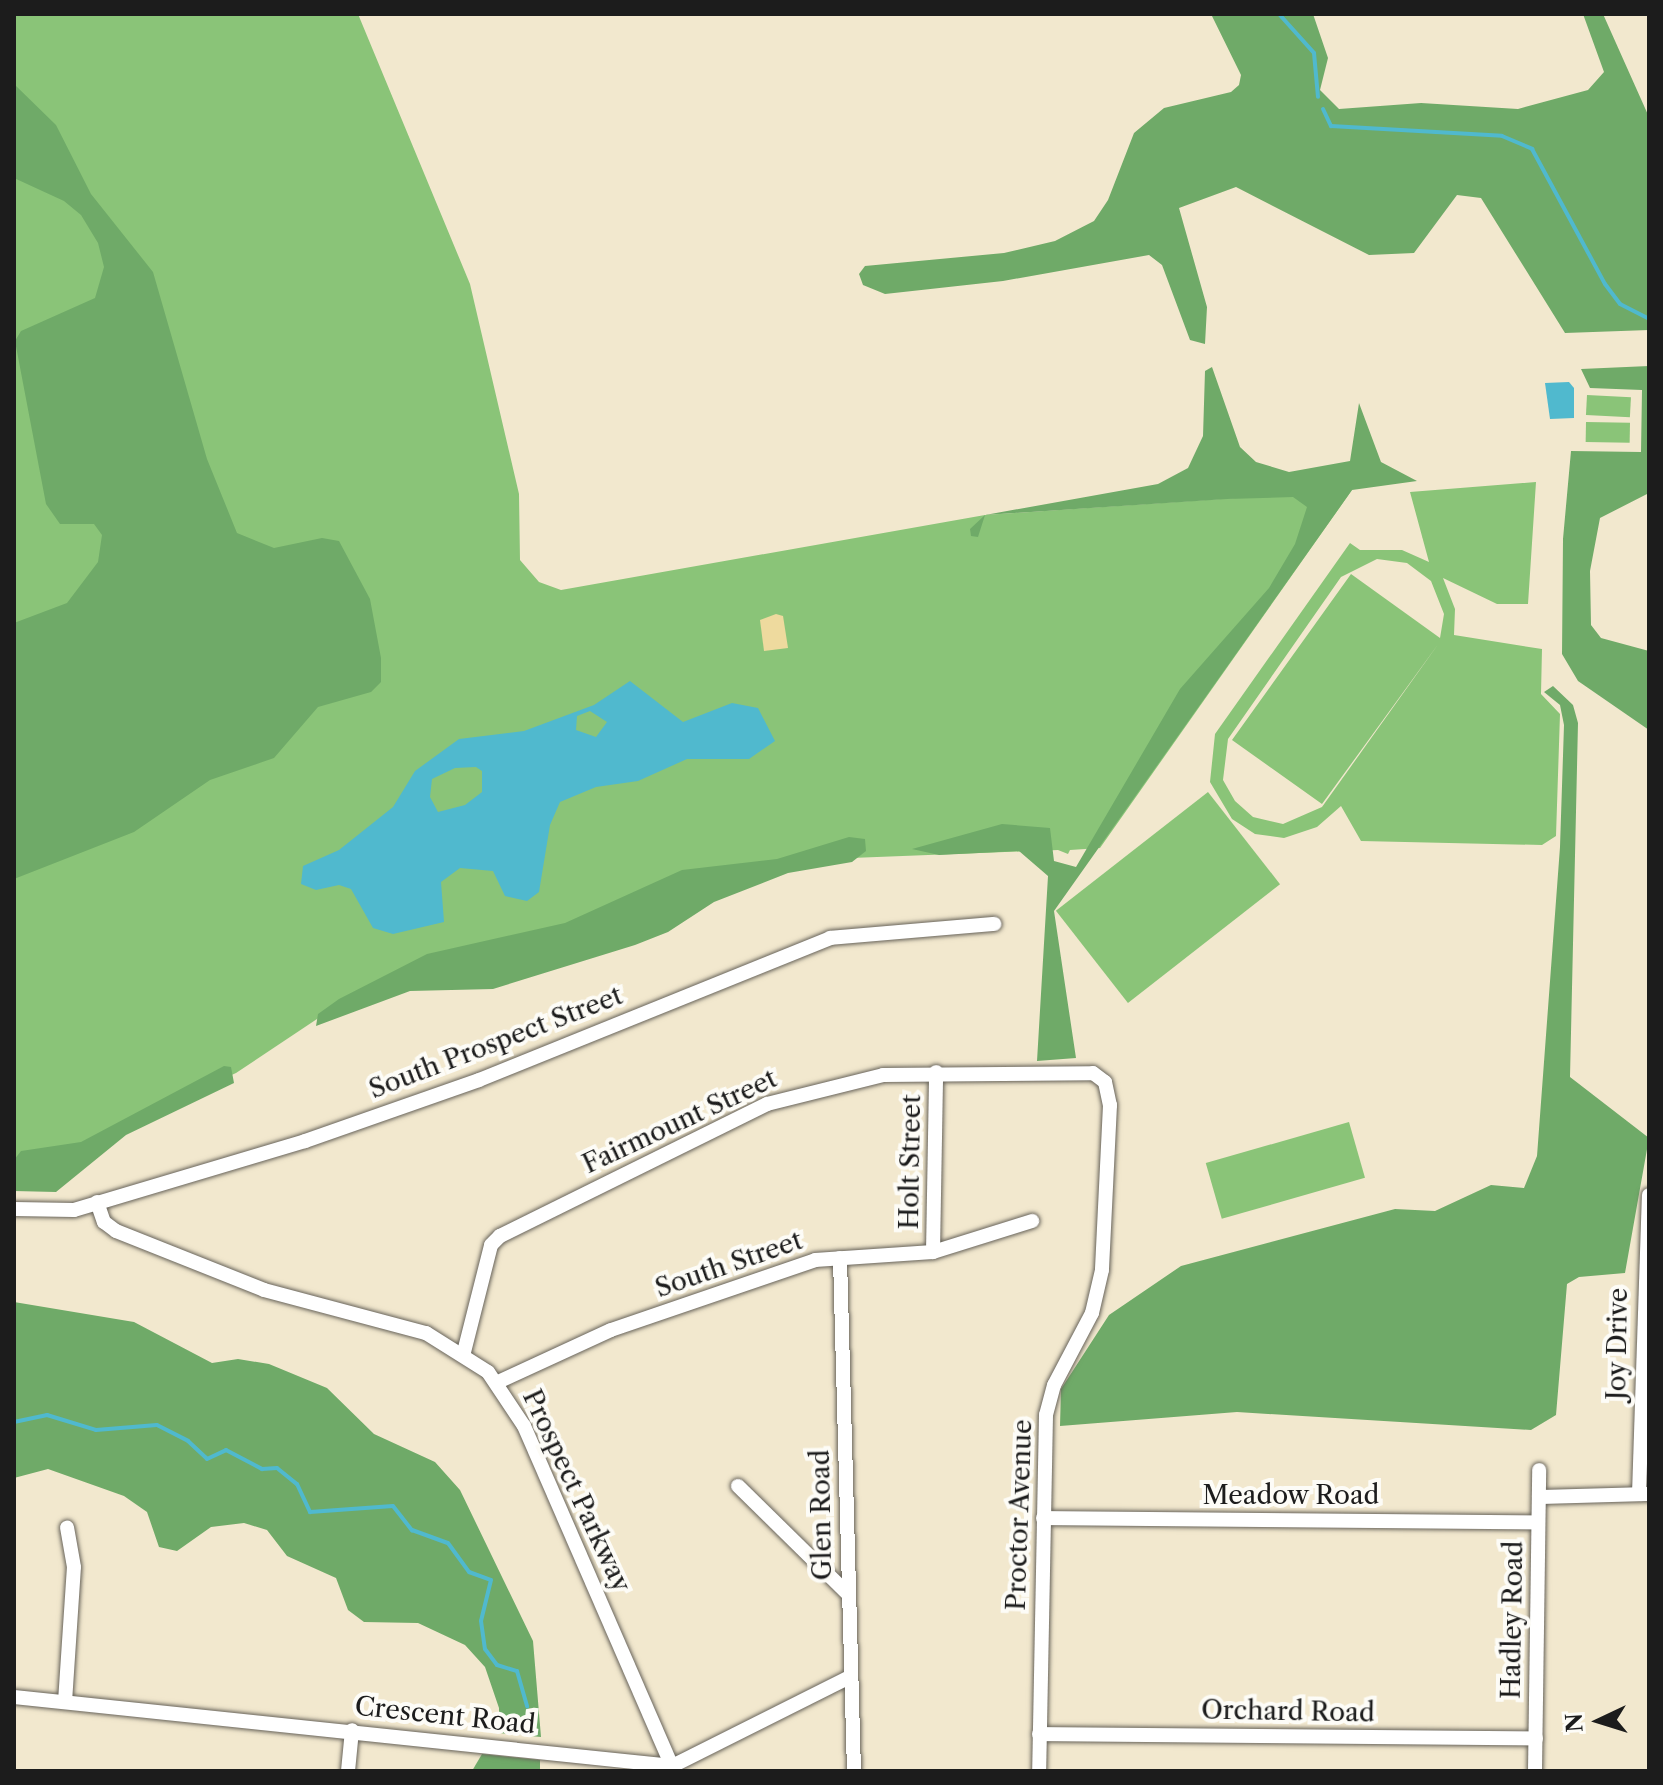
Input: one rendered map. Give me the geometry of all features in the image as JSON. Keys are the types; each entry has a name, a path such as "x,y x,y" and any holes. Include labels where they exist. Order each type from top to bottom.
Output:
{"street":[{"name":"South Prospect Street","path":"14,1209 62,1211 97,1202 453,1090 830,938 994,924"},
{"name":"Fairmount Street","path":"464,1352 491,1245 500,1236 767,1104 883,1075 1072,1071 1093,1073 1105,1082"},
{"name":"Holt Street","path":"933,1252 936,1072"},
{"name":"Proctor Avenue","path":"1039,1771 1048,1405 1098,1298 1110,1105 1105,1082"},
{"name":"Joy Drive","path":"1644,1494 1649,1195"},
{"name":"Prospect Parkway","path":"97,1202 104,1222 116,1231 238,1281 413,1329 464,1352 498,1382 524,1426 673,1768"},
{"name":"South Street","path":"498,1382 611,1330 795,1266 840,1258 933,1252 1032,1221"},
{"name":"Glen Road","path":"840,1258 854,1771"},
{"name":"Hadley Road","path":"1535,1771 1539,1470"},
{"path":"738,1486 848,1594"},
{"path":"1539,1497 1644,1494"},
{"name":"Meadow Road","path":"1043,1518 1538,1522"},
{"path":"65,1702 74,1567 67,1528"},
{"path":"673,1768 850,1677"},
{"name":"Crescent Road","path":"14,1697 352,1730 673,1768"},
{"path":"348,1771 352,1730"},
{"name":"Orchard Road","path":"1039,1734 1536,1738"}],"green space":[{"path":"14,14 358,14 470,284 519,494 520,560 539,582 561,590 985,515 1352,490 1100,848 1070,850 1068,854 1058,850 800,860 338,1005 236,1073 51,1158 14,1161"},
{"path":"1211,14 1313,14 1328,58 1320,90 1339,109 1421,103 1518,109 1588,90 1604,72 1583,14 1603,14 1649,117 1649,330 1565,333 1481,198 1457,195 1414,253 1369,255 1236,187 1179,208 1207,307 1205,344 1190,340 1162,265 1149,255 1003,281 885,294 863,285 859,274 865,266 1004,253 1055,241 1094,221 1108,200 1134,133 1164,108 1231,92 1239,85 1241,75"},
{"path":"14,84 56,125 91,194 153,272 207,459 237,533 274,548 322,538 339,541 370,599 381,658 381,682 371,692 318,707 274,758 210,780 134,832 14,879 14,623 67,603 98,562 102,535 94,524 60,524 46,504 15,341 21,331 95,298 104,267 98,243 81,215 64,201 14,178"},
{"path":"1649,366 1649,493 1600,518 1590,571 1591,625 1601,638 1649,651 1649,730 1578,681 1562,654 1563,539 1571,451 1641,452 1642,390 1590,388 1581,369"},
{"path":"1212,367 1240,447 1256,462 1289,472 1350,461 1359,403 1381,462 1417,481 1352,490 1054,911 1076,1058 1037,1061 1048,876 1019,851 939,855 912,849 1002,824 1050,828 1054,861 1076,867 1180,689 1269,588 1295,544 1307,507 1293,497 985,515 1158,484 1188,468 1203,436 1205,371"},
{"path":"1587,395 1631,397 1630,417 1586,415"},
{"path":"1586,422 1630,423 1630,443 1586,442"},
{"path":"1536,482 1528,604 1497,604 1443,578 1455,609 1454,635 1542,649 1541,694 1560,714 1556,836 1542,845 1361,841 1341,806 1317,827 1284,838 1255,834 1232,819 1210,782 1215,734 1350,543 1360,550 1402,550 1429,562 1410,492","holes":["1377,559 1407,563 1431,581 1444,614 1440,638 1351,574 1232,740 1322,804 1439,643 1322,807 1283,824 1253,817 1235,801 1223,780 1228,739 1341,577"]},
{"path":"985,515 978,537 971,536 970,529"},
{"path":"1553,686 1573,705 1578,723 1570,1077 1649,1138 1625,1273 1579,1277 1567,1284 1556,1415 1531,1430 1237,1412 1060,1426 1061,1389 1109,1315 1181,1266 1395,1209 1435,1211 1491,1185 1524,1188 1537,1156 1560,847 1564,725 1560,705 1544,692"},
{"path":"1208,792 1280,884 1128,1003 1056,911"},
{"path":"849,837 865,839 866,851 852,862 788,873 714,902 668,932 635,945 493,989 410,991 316,1026 318,1014 339,999 427,954 565,923 682,870 777,859"},
{"path":"224,1066 231,1067 234,1083 126,1135 56,1192 14,1191 14,1160 21,1151 81,1142"},
{"path":"1349,1122 1365,1178 1222,1219 1206,1163"},
{"path":"14,1302 134,1322 212,1363 238,1359 269,1364 327,1388 374,1434 435,1462 460,1490 533,1641 541,1737 499,1733 499,1708 485,1667 465,1645 418,1623 364,1622 348,1610 336,1578 287,1556 267,1530 244,1523 211,1527 177,1551 159,1547 147,1512 124,1496 48,1469 14,1478"},
{"path":"482,1754 540,1760 540,1771 472,1771"}],"sand":[{"path":"776,614 783,616 788,648 764,651 760,620"}],"water":[{"path":"1569,382 1574,388 1574,418 1550,419 1545,383"},
{"path":"630,681 683,722 732,703 758,708 775,741 749,759 687,759 638,781 596,787 560,802 550,825 539,892 527,901 505,896 493,871 460,868 441,882 444,922 393,934 373,928 351,889 339,885 316,890 301,884 303,866 339,850 393,807 415,771 459,739 524,731 594,705","holes":["590,711 607,722 596,737 576,730 577,716","476,767 482,771 482,792 465,805 438,812 430,797 432,779 455,768"]}],"waterway":[{"path":"1279,14 1314,53 1318,97"},
{"path":"1323,109 1331,126 1502,136 1532,149 1605,284 1620,304 1649,319"},
{"path":"14,1422 47,1415 96,1430 157,1425 188,1441 207,1459 226,1450 262,1469 277,1468 297,1484 310,1512 393,1506 412,1530 448,1543 469,1572 491,1580 481,1621 485,1649 497,1665 517,1671 527,1707"}]}
